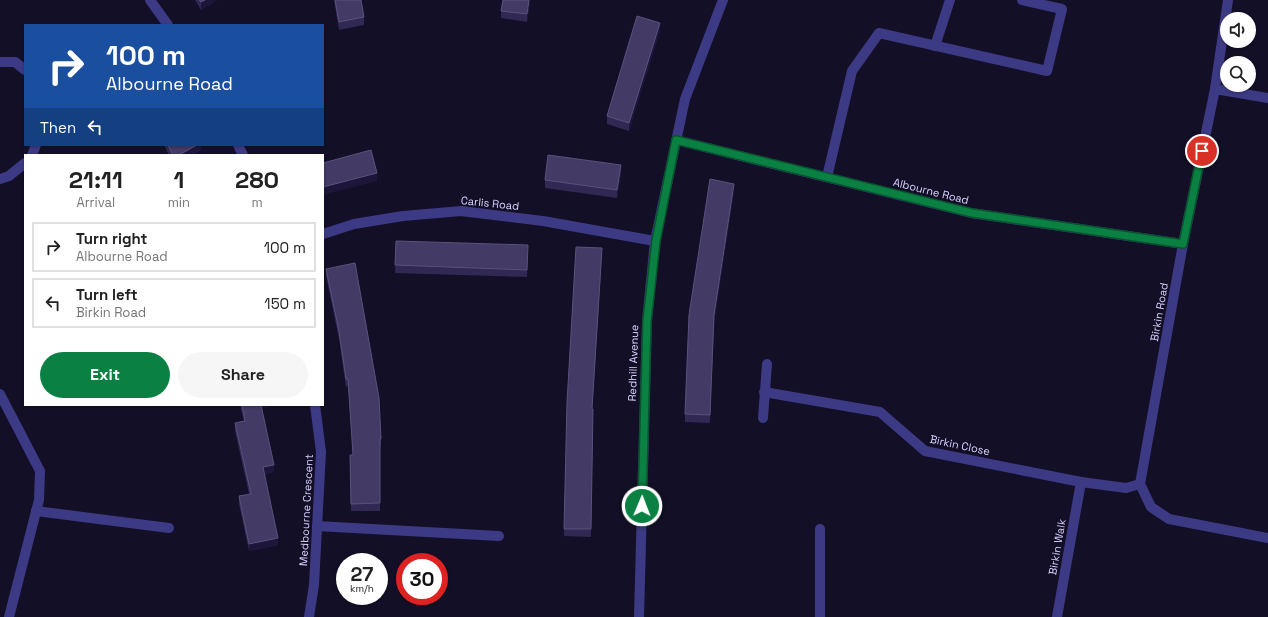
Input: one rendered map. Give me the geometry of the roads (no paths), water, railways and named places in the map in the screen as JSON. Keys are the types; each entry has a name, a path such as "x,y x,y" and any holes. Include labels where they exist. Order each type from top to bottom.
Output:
{"street":[{"path":"150,0 167,24"},
{"name":"Redhill Avenue","path":"639,617 647,321 656,241 676,140 686,99 723,0"},
{"path":"935,46 950,0"},
{"path":"827,177 852,71 879,33 1047,72 1062,9 1022,0"},
{"name":"Birkin Road","path":"1140,484 1183,244 1215,90 1228,0"},
{"path":"0,62 15,62 24,69"},
{"path":"1215,90 1268,98"},
{"name":"Albourne Road","path":"676,140 972,213 1183,244"},
{"path":"0,178 9,176 24,164"},
{"name":"Carlis Road","path":"324,234 354,224 403,216 461,211 543,221 656,241"},
{"path":"763,418 767,364"},
{"name":"Birkin Close","path":"764,392 880,412 925,451 1082,482 1126,488 1140,484"},
{"path":"0,394 40,471 39,500 9,617"},
{"name":"Medbourne Crescent","path":"309,617 314,585 321,452 315,406"},
{"name":"Birkin Walk","path":"1057,617 1082,482"},
{"path":"1140,484 1151,507 1170,518 1268,538"},
{"path":"36,511 169,528"},
{"path":"317,526 499,536"},
{"path":"820,529 820,617"}]}
